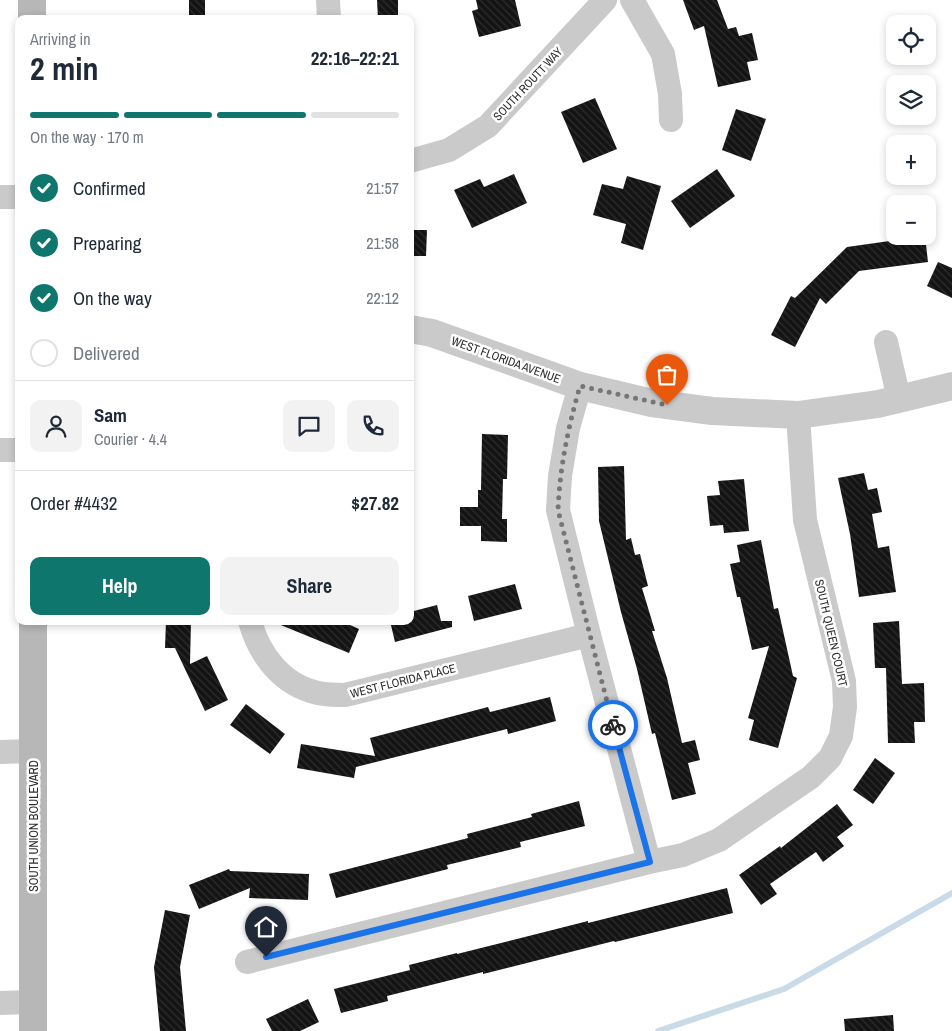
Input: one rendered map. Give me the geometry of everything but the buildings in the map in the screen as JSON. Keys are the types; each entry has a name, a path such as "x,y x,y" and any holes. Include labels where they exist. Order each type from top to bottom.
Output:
{"main road":[{"path":"32,0 32,15"},
{"name":"SOUTH UNION BOULEVARD","path":"33,625 33,1031"}],"street":[{"path":"328,0 329,15"},
{"name":"SOUTH ROUTT WAY","path":"414,160 449,150 488,126 604,0"},
{"path":"632,0 663,54 670,94 671,120"},
{"path":"0,197 15,197"},
{"name":"WEST FLORIDA AVENUE","path":"414,330 432,333 580,386 652,402 712,412 798,415 878,404 952,386"},
{"path":"886,342 899,399"},
{"path":"580,386 568,428 560,476 558,510 650,862"},
{"name":"SOUTH QUEEN COURT","path":"247,962 650,862 683,856 720,840 811,776 830,758 841,736 845,706 844,681 805,520 798,415"},
{"path":"0,450 15,450"},
{"name":"WEST FLORIDA PLACE","path":"251,625 254,638 263,653 274,668 287,679 303,688 318,693 345,695 589,634"},
{"path":"0,752 34,751"},
{"path":"0,1003 33,1002"}],"waterway":[{"path":"658,1031 784,989 952,893"}],"way so far":[{"path":"613,725 558,510 562,460 568,428 580,386 667,405"}],"route":[{"path":"266,957 650,862 613,725"}]}
